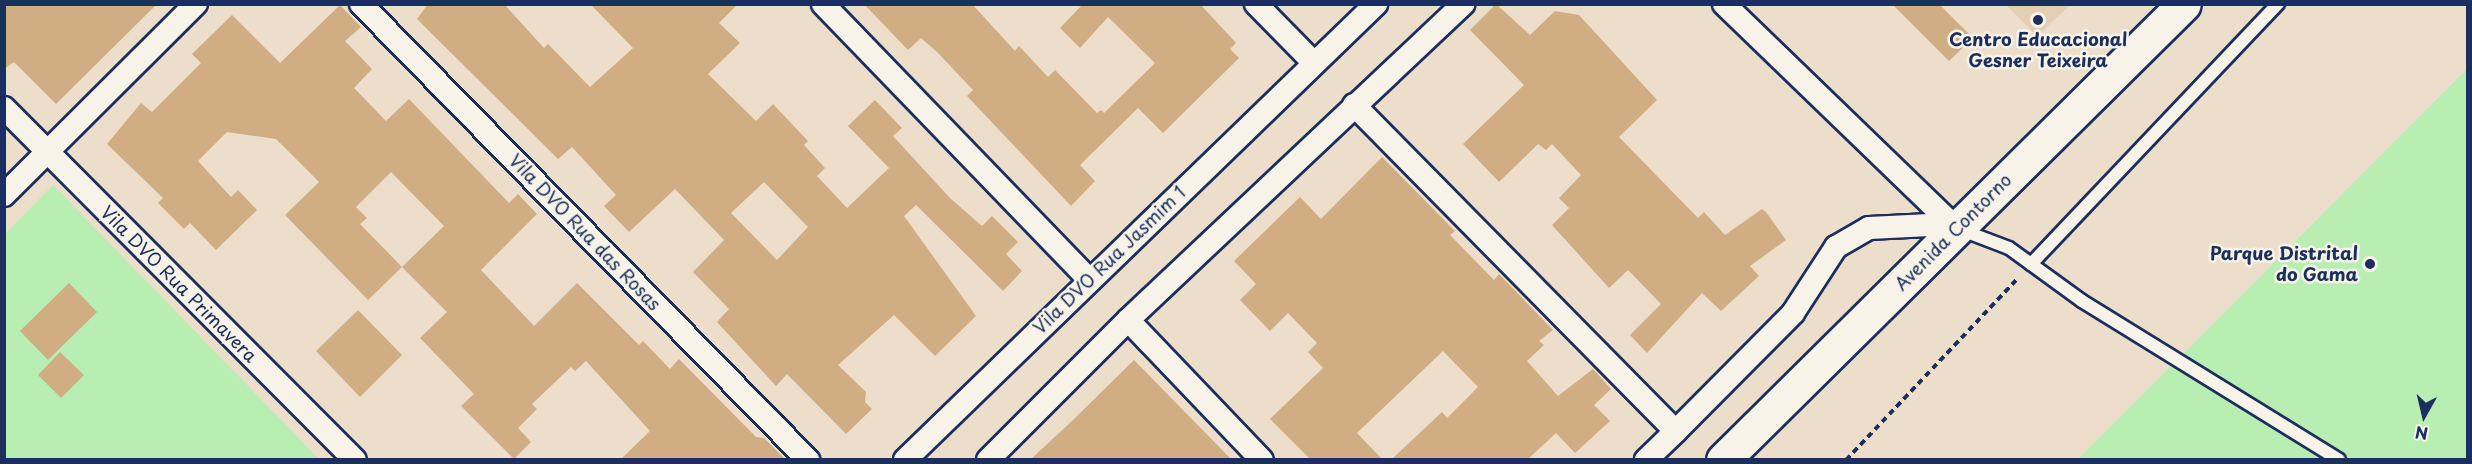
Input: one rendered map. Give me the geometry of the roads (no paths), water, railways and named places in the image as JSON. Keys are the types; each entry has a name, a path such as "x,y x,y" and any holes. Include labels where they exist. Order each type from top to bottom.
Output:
{"main road":[{"name":"Avenida Contorno","path":"1723,459 1953,226 2184,4"}],"street":[{"path":"4,195 196,4"},
{"name":"Vila DVO Rua das Rosas","path":"361,4 808,459"},
{"path":"823,4 1089,279"},
{"path":"1256,4 1313,62"},
{"name":"Vila DVO Rua Jasmim 1","path":"906,459 1313,62 1376,4"},
{"path":"988,459 1128,321 1463,4"},
{"path":"1724,4 1953,226"},
{"path":"1354,105 1676,431"},
{"name":"Vila DVO Rua Primavera","path":"4,108 355,459"},
{"path":"1646,459 1793,313 1836,247 1869,228 1953,226"},
{"path":"1128,321 1262,459"}],"lane":[{"path":"2031,264 2278,4"},
{"path":"1953,226 2009,248 2082,301 2339,459"}],"place":[{"name":"Centro Educacional Gesner Teixeira","path":"2038,20"},
{"name":"Parque Distrital do Gama","path":"2370,264"}]}
